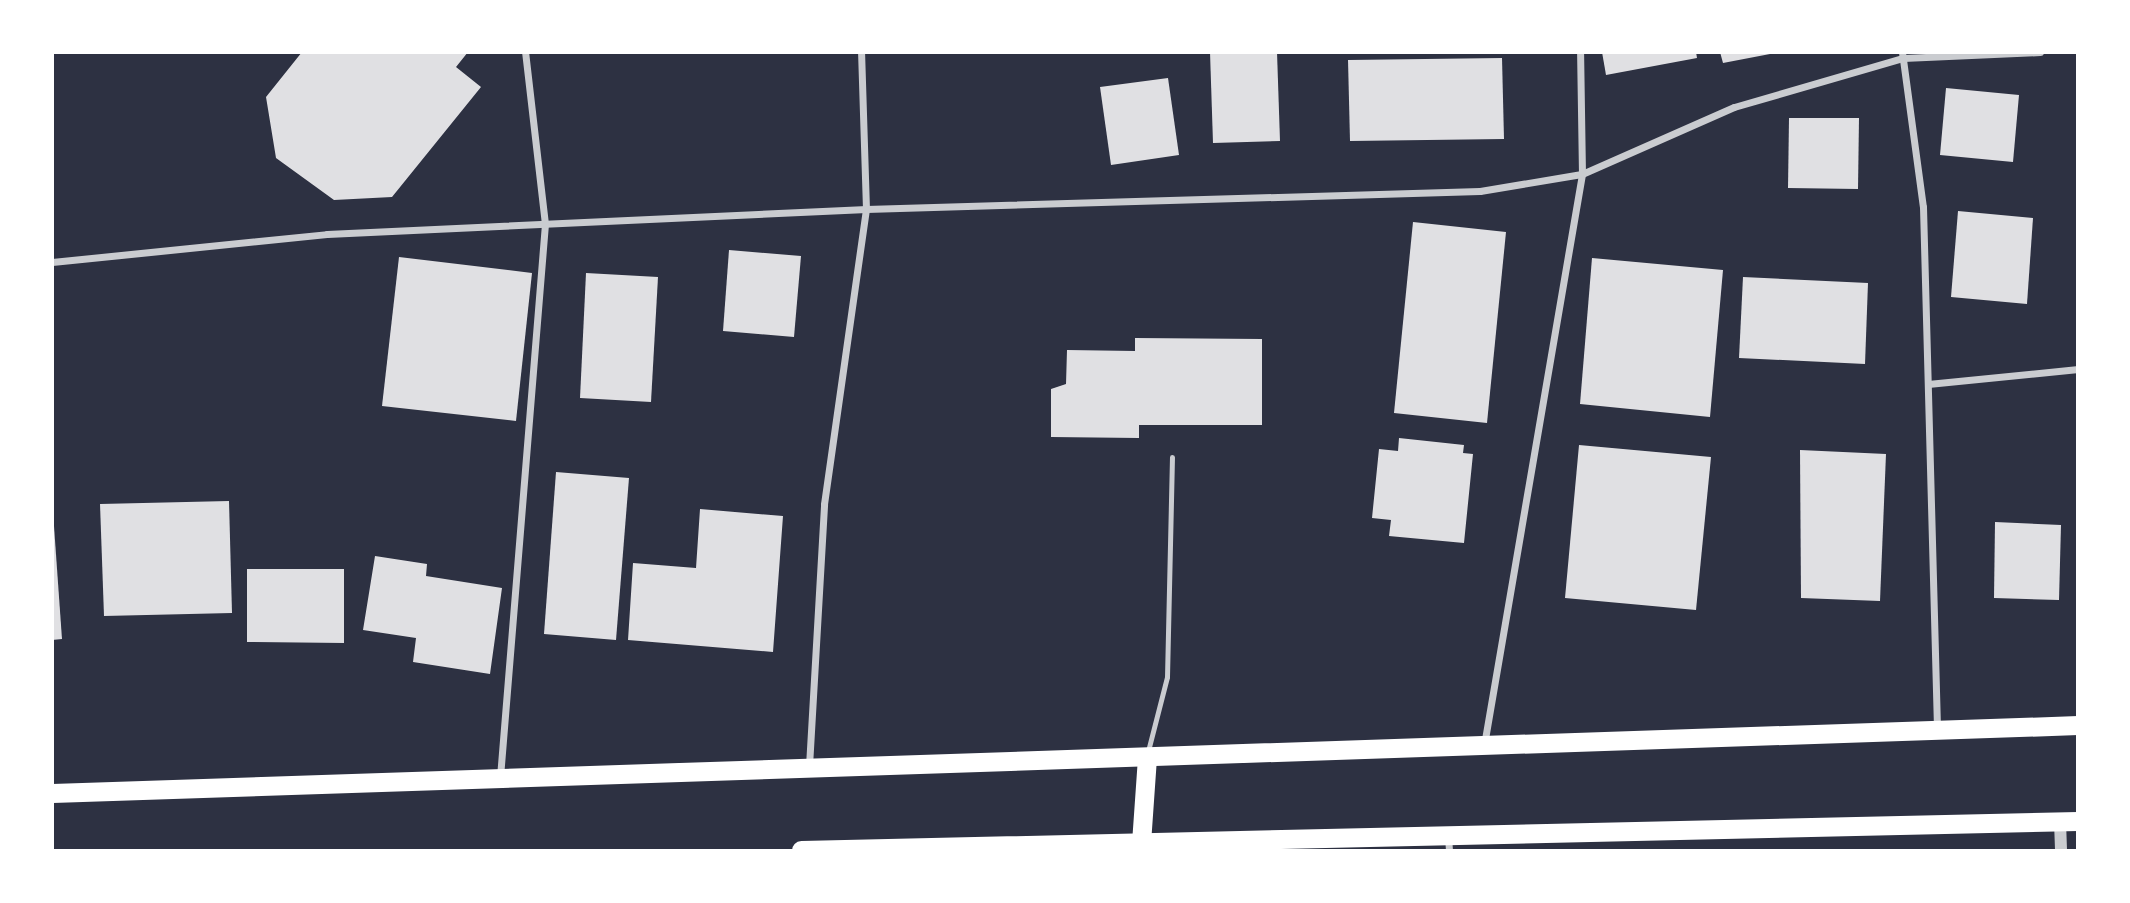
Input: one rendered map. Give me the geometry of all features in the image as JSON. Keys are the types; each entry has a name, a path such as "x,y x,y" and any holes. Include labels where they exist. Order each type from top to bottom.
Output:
{"highway":[{"path":"52,793 2077,725"},
{"path":"1141,843 1147,757"},
{"path":"800,850 1141,843 1448,843 2069,821"}],"street":[{"path":"500,777 545,225 524,52"},
{"path":"809,769 824,504 866,209 861,52"},
{"path":"1484,745 1582,174 1580,52"},
{"path":"52,262 327,234 866,209 1480,191 1582,174 1734,107 1903,55 2040,52"},
{"path":"1903,55 1923,207 1937,729"},
{"path":"1928,384 2077,369"},
{"path":"2061,850 2069,821"}],"lane":[{"path":"1147,757 1167,677 1172,457"}],"building":[{"path":"302,52 468,52 456,67 481,87 392,197 334,200 276,158 266,97"},
{"path":"1210,52 1277,52 1280,141 1213,143"},
{"path":"1602,52 1696,52 1697,58 1606,75"},
{"path":"1720,52 1770,52 1770,54 1723,63"},
{"path":"1502,58 1504,139 1350,141 1348,60"},
{"path":"1168,78 1179,155 1111,165 1100,87"},
{"path":"1946,88 2019,95 2013,162 1940,155"},
{"path":"1789,118 1859,118 1858,189 1788,188"},
{"path":"1958,211 2033,218 2027,304 1951,297"},
{"path":"1413,222 1506,232 1487,423 1394,413"},
{"path":"729,250 801,256 794,337 723,331"},
{"path":"399,257 532,273 516,421 382,406"},
{"path":"1592,258 1723,270 1710,417 1580,404"},
{"path":"586,273 658,277 651,402 580,398"},
{"path":"1743,277 1868,283 1865,364 1739,358"},
{"path":"1135,338 1262,339 1262,425 1139,425 1139,438 1051,437 1051,389 1066,384 1067,350 1135,351"},
{"path":"1399,438 1464,445 1463,453 1473,454 1464,543 1389,536 1391,520 1372,518 1379,449 1398,451"},
{"path":"1579,445 1711,457 1696,610 1565,598"},
{"path":"1800,450 1886,454 1880,601 1801,598"},
{"path":"556,472 629,478 616,640 544,634"},
{"path":"52,498 62,639 52,640"},
{"path":"229,501 232,613 104,616 100,504"},
{"path":"700,509 783,516 773,652 628,640 633,563 696,568"},
{"path":"1995,522 2061,525 2059,600 1994,598"},
{"path":"375,556 427,564 426,576 502,588 490,674 413,662 416,638 363,630"},
{"path":"247,569 344,569 344,643 247,642"}]}
